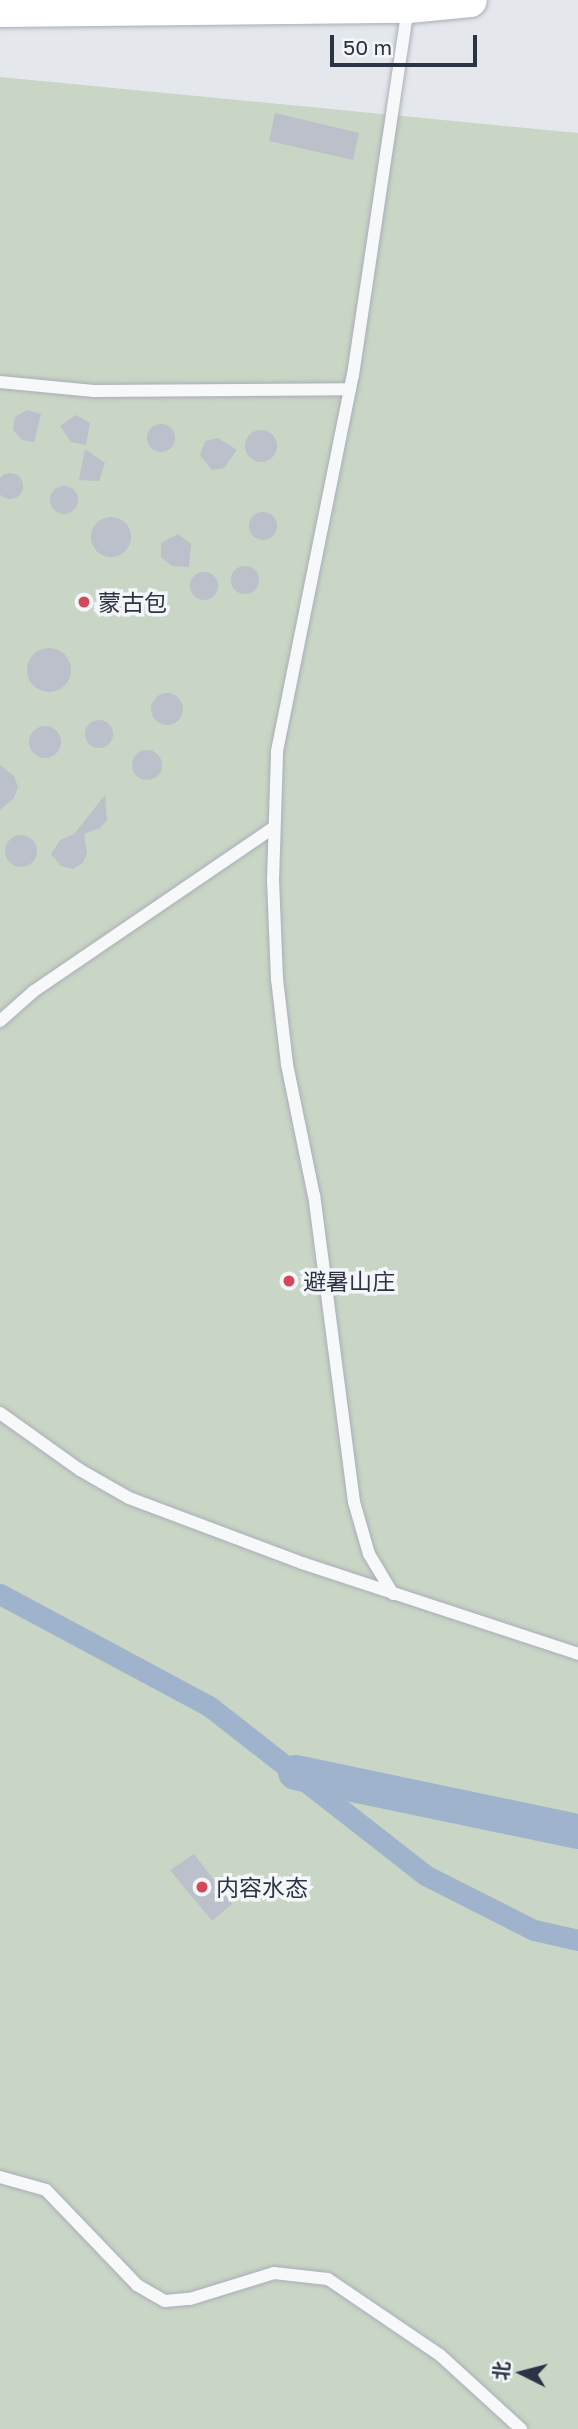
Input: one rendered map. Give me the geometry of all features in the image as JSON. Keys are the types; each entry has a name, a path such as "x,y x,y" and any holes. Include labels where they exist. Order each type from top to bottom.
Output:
{"main road":[{"path":"0,9 408,6 470,0"}],"lane":[{"path":"393,1594 369,1554 354,1502 314,1196 287,1064 277,979 274,828 277,751 350,389 395,117 408,6"},
{"path":"0,382 94,391 350,389"},
{"path":"2,1016 34,991 274,828"},
{"path":"0,1413 80,1470 129,1498 393,1594 578,1654"},
{"path":"0,2177 46,2190 137,2286 165,2301 190,2298 274,2273 328,2279 440,2355 521,2429"}],"green space":[{"name":"避暑山庄","path":"0,77 578,133 578,2429 0,2429"}],"building":[{"path":"275,113 359,133 353,160 269,141"},
{"path":"27,410 41,414 34,442 22,440 13,430 15,417"},
{"path":"76,415 90,423 86,445 71,442 60,426"},
{"path":"161,424 171,428 175,438 171,448 161,452 151,448 147,438 151,428"},
{"path":"261,430 273,434 277,446 273,458 261,462 249,458 245,446 249,434"},
{"path":"218,438 237,450 224,468 212,470 200,455 205,441"},
{"path":"85,449 105,463 99,481 79,480"},
{"path":"10,473 19,477 23,486 19,495 10,499 1,495 -3,486 1,477"},
{"path":"64,486 74,490 78,500 74,510 64,514 54,510 50,500 54,490"},
{"path":"263,512 273,516 277,526 273,536 263,540 253,536 249,526 253,516"},
{"path":"111,517 125,523 131,537 125,551 111,557 97,551 91,537 97,523"},
{"path":"178,534 191,544 189,567 172,566 161,557 161,543"},
{"path":"245,566 255,570 259,580 255,590 245,594 235,590 231,580 235,570"},
{"path":"204,572 214,576 218,586 214,596 204,600 194,596 190,586 194,576"},
{"path":"49,648 64,655 71,670 64,685 49,692 34,685 27,670 34,655"},
{"path":"167,693 178,698 183,709 178,720 167,725 156,720 151,709 156,698"},
{"path":"99,720 109,724 113,734 109,744 99,748 89,744 85,734 89,724"},
{"path":"45,726 56,731 61,742 56,753 45,758 34,753 29,742 34,731"},
{"path":"147,750 153,751 161,759 161,771 153,779 147,780 141,779 133,771 132,765 133,759 141,751"},
{"path":"0,765 14,776 18,787 14,798 0,810"},
{"path":"105,795 107,820 100,828 84,834 87,853 83,863 73,869 61,866 51,854 60,840 74,834"},
{"path":"21,835 32,840 37,851 32,862 21,867 10,862 5,851 10,840"},
{"name":"内容水态","path":"194,1854 232,1904 212,1921 170,1870"}],"waterway":[{"path":"0,1594 209,1706 425,1875 534,1930 578,1940"},
{"path":"295,1772 578,1831"}],"place":[{"name":"蒙古包","path":"84,602"},
{"name":"避暑山庄","path":"289,1281"},
{"name":"内容水态","path":"202,1887"}]}
